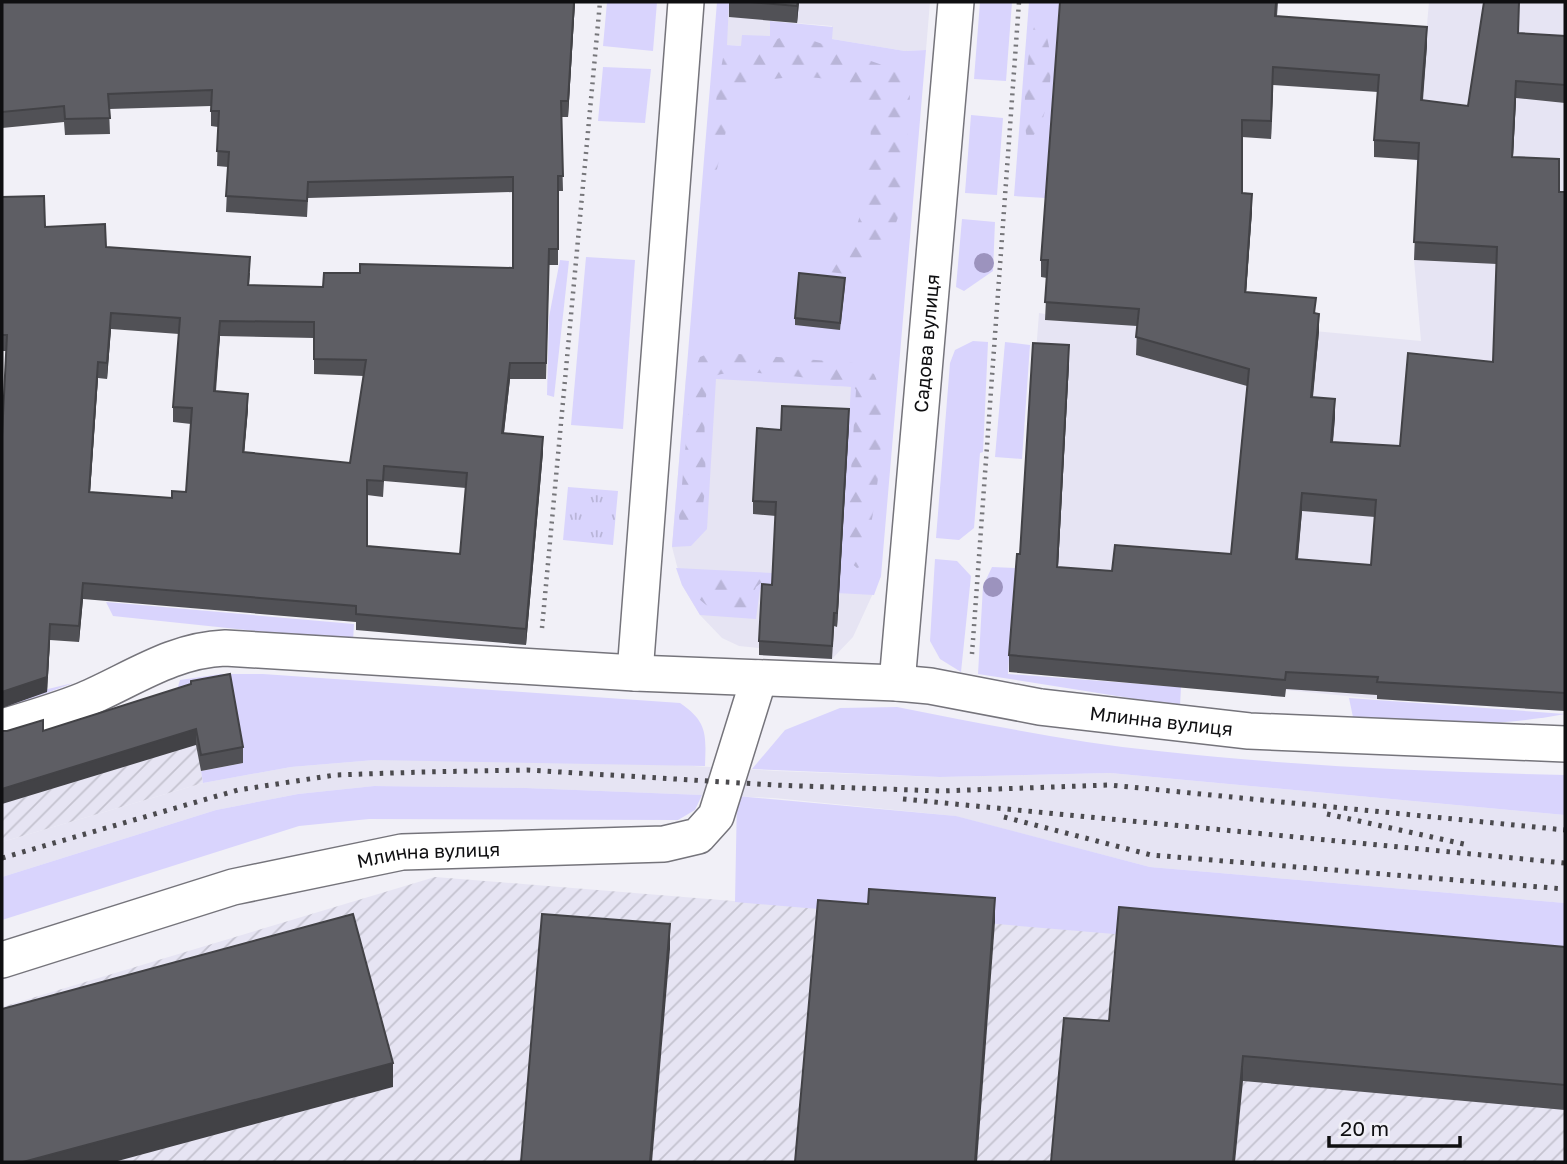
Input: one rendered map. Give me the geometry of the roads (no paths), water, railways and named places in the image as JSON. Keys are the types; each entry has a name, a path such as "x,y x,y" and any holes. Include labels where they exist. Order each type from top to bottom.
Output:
{"street":[{"path":"635,673 686,2"},
{"name":"Садова вулиця","path":"897,683 956,2"},
{"name":"Млинна вулиця","path":"2,727 76,703 176,656 200,649 635,673 897,683 1040,707 1249,732 1565,744"},
{"name":"Млинна вулиця","path":"2,960 233,887 402,852 664,844 698,836 716,816 759,678"}],"railway":[{"path":"2,858 238,790 335,775 527,770 774,785 940,791 1110,785 1565,830"},
{"path":"903,799 1565,863"},
{"path":"1327,814 1468,845"},
{"path":"1004,817 1151,855 1565,889"}]}
